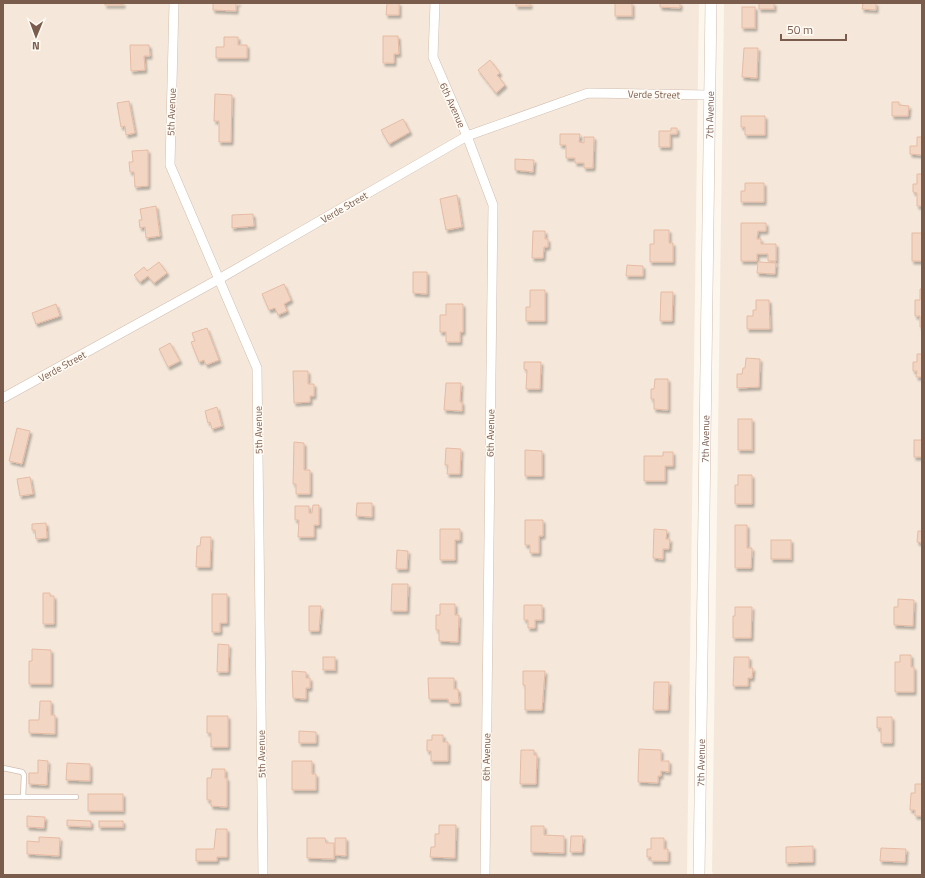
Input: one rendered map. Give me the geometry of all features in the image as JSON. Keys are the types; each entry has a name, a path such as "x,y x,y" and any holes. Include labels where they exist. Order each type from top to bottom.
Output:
{"street":[{"name":"5th Avenue","path":"174,3 170,165 220,278 257,368 263,875"},
{"name":"6th Avenue","path":"435,3 433,58 467,136 493,205 485,875"},
{"name":"7th Avenue","path":"699,875 710,3"},
{"name":"Verde Street","path":"3,398 220,278 467,136 588,93 709,95"}],"lane":[{"path":"3,768 22,772 24,775 24,797"},
{"path":"3,797 76,797"}],"shaded area":[{"path":"3,3 699,3 687,875 3,874"},
{"path":"724,3 922,3 922,875 714,875 712,872"}],"building":[{"path":"105,3 123,3 123,5 105,5"},
{"path":"213,3 236,3 236,11 213,10"},
{"path":"387,3 399,3 399,15 386,15"},
{"path":"516,3 530,3 530,6 516,6"},
{"path":"615,3 632,3 632,16 615,16"},
{"path":"660,3 680,3 680,8 660,7"},
{"path":"759,3 774,3 774,9 759,9"},
{"path":"863,3 876,3 876,10 862,9"},
{"path":"742,7 755,7 755,28 742,28"},
{"path":"383,36 398,36 399,54 394,54 394,63 383,63"},
{"path":"224,37 238,37 238,45 247,45 247,58 216,58 216,47 224,47"},
{"path":"130,45 149,45 150,56 144,56 145,70 131,71"},
{"path":"744,48 758,48 757,78 742,77"},
{"path":"490,60 500,73 497,75 505,85 496,93 478,70"},
{"path":"215,94 232,95 231,142 219,142 219,121 214,121"},
{"path":"129,101 135,133 126,135 125,126 121,127 117,103"},
{"path":"892,102 899,102 899,105 909,106 908,116 892,116"},
{"path":"741,116 765,116 765,135 745,135 745,127 741,127"},
{"path":"403,119 410,132 389,144 381,130"},
{"path":"671,128 677,128 677,134 670,134 670,147 659,147 659,131 671,131"},
{"path":"560,134 580,134 579,142 584,143 584,137 594,137 593,168 584,168 584,163 575,163 575,158 566,158 566,145 560,145"},
{"path":"917,137 922,137 922,155 910,154 910,146 917,146"},
{"path":"148,150 148,186 135,187 134,172 130,172 129,162 133,162 132,151"},
{"path":"515,159 534,160 533,172 515,170"},
{"path":"917,174 922,174 922,206 917,206 917,193 913,192 913,184 917,184"},
{"path":"745,183 764,183 764,202 741,202 741,191 745,191"},
{"path":"457,195 462,227 446,230 440,199"},
{"path":"156,206 160,236 146,238 145,227 140,228 139,220 142,220 140,209"},
{"path":"253,214 254,226 232,228 232,215"},
{"path":"741,223 766,223 766,231 758,231 757,239 761,239 761,244 776,244 776,261 768,261 768,254 757,254 757,261 741,261"},
{"path":"654,230 669,230 669,243 673,243 673,262 650,262 650,244 654,244"},
{"path":"533,231 545,231 545,239 548,239 548,247 544,247 543,258 532,258"},
{"path":"912,233 922,233 922,261 912,261"},
{"path":"159,262 167,273 154,283 148,276 140,282 134,275 144,267 147,271"},
{"path":"758,262 776,263 775,274 757,273"},
{"path":"627,265 643,266 643,276 626,276"},
{"path":"413,272 427,272 427,294 413,293"},
{"path":"284,284 291,300 284,304 287,311 278,315 275,308 269,310 262,294"},
{"path":"920,289 922,289 922,327 920,327 920,316 915,316 915,300 920,300"},
{"path":"530,290 545,290 545,321 526,321 526,307 530,307"},
{"path":"661,292 673,292 672,321 660,321"},
{"path":"756,300 769,300 770,329 747,329 747,316 753,316 753,310 756,310"},
{"path":"56,304 60,316 36,324 32,313"},
{"path":"446,304 463,304 463,332 460,332 460,342 446,342 446,332 440,332 440,315 446,315"},
{"path":"207,328 219,360 206,365 204,360 199,362 191,342 195,341 192,333"},
{"path":"170,343 180,361 168,367 159,349"},
{"path":"917,354 922,354 922,377 916,377 917,371 913,371 913,362 917,362"},
{"path":"746,358 760,359 759,387 737,388 737,374 742,374 743,368 745,368"},
{"path":"524,362 541,362 540,389 526,389 527,370 524,369"},
{"path":"293,371 308,371 308,384 314,384 314,396 310,396 310,402 294,403"},
{"path":"655,379 668,379 668,410 654,409 654,399 651,399 651,389 654,389"},
{"path":"446,383 461,383 460,402 462,402 462,411 444,410"},
{"path":"217,407 222,426 212,429 210,422 208,423 205,411"},
{"path":"738,419 752,419 752,450 738,450"},
{"path":"17,428 30,431 22,464 9,461"},
{"path":"914,440 922,440 922,457 914,457"},
{"path":"294,442 304,443 304,470 310,470 310,494 296,494 296,484 293,484"},
{"path":"446,448 461,449 460,474 447,474 448,465 445,465"},
{"path":"525,450 542,451 542,476 525,476"},
{"path":"663,452 673,452 673,466 665,466 665,481 644,481 644,456 663,456"},
{"path":"738,475 752,475 752,504 735,504 735,485 738,485"},
{"path":"30,477 33,494 20,496 17,479"},
{"path":"357,503 372,503 372,517 356,516"},
{"path":"313,505 319,505 319,525 314,525 314,537 298,537 299,520 295,520 295,506 309,506 309,513 312,513"},
{"path":"525,520 543,520 543,536 539,536 539,553 530,553 530,545 525,545"},
{"path":"46,523 47,538 36,539 35,530 32,530 32,524"},
{"path":"735,525 747,525 747,548 752,548 751,568 735,568"},
{"path":"440,529 460,529 460,540 455,540 455,560 440,560"},
{"path":"654,529 667,530 666,539 670,539 669,549 663,549 663,559 653,558"},
{"path":"918,531 922,531 922,543 917,542"},
{"path":"201,537 211,537 210,567 196,567 197,546 200,546"},
{"path":"771,540 791,540 791,559 771,559"},
{"path":"397,550 408,551 407,569 396,569"},
{"path":"392,584 408,584 407,611 391,611"},
{"path":"43,593 50,593 50,596 54,596 54,624 43,624"},
{"path":"212,594 227,594 227,623 220,623 220,632 212,632"},
{"path":"898,599 914,600 913,626 894,625 894,607 898,607"},
{"path":"440,604 455,604 455,615 459,615 458,642 439,641 439,630 436,630 436,615 440,615"},
{"path":"524,605 542,605 542,620 535,620 535,628 528,628 528,620 524,620"},
{"path":"309,606 321,606 319,631 309,631"},
{"path":"735,607 752,607 751,638 733,638 733,616 735,616"},
{"path":"218,644 229,645 228,672 217,672"},
{"path":"32,649 51,650 51,684 29,684 29,661 32,661"},
{"path":"900,655 911,655 911,667 914,667 914,692 895,692 895,662 900,662"},
{"path":"323,657 335,657 335,670 323,670"},
{"path":"734,657 749,657 749,668 753,668 752,678 748,678 748,686 733,686"},
{"path":"292,671 306,672 306,678 310,678 310,688 306,688 306,699 293,698"},
{"path":"523,671 545,671 542,710 525,710 525,685 523,685"},
{"path":"428,678 454,678 454,689 458,689 459,703 449,703 448,699 429,699"},
{"path":"654,682 669,682 668,710 653,710"},
{"path":"40,701 51,701 51,715 55,715 55,734 29,733 29,720 39,720"},
{"path":"207,716 228,716 228,747 211,747 211,733 207,733"},
{"path":"877,717 892,717 892,743 881,743 881,728 877,728"},
{"path":"299,731 316,732 316,743 299,743"},
{"path":"432,735 443,735 443,742 448,742 448,761 431,761 431,751 427,751 427,740 432,740"},
{"path":"639,749 661,750 661,761 669,761 669,772 661,771 661,776 658,776 658,783 638,782"},
{"path":"521,750 534,750 534,755 537,755 536,784 520,784"},
{"path":"38,760 48,761 47,785 29,784 29,773 38,773"},
{"path":"292,761 312,761 312,774 316,774 316,790 292,790"},
{"path":"67,763 90,764 90,781 66,780"},
{"path":"212,769 225,769 225,778 227,778 227,807 211,806 211,800 207,800 207,778 211,778"},
{"path":"915,784 922,784 922,816 915,816 915,810 910,810 911,793 915,793"},
{"path":"88,794 123,794 123,811 88,811"},
{"path":"27,816 45,817 44,828 27,827"},
{"path":"67,820 91,821 91,827 67,826"},
{"path":"99,821 123,821 123,827 99,827"},
{"path":"439,825 456,825 455,858 430,857 431,847 435,847 435,834 439,834"},
{"path":"531,826 544,826 544,835 564,836 564,853 531,852"},
{"path":"216,829 227,829 227,857 217,857 217,861 196,861 196,849 214,849"},
{"path":"571,836 583,836 582,852 570,852"},
{"path":"39,837 60,838 59,856 27,854 27,841 39,842"},
{"path":"307,838 325,838 326,843 334,843 334,859 307,858"},
{"path":"335,838 346,838 346,856 335,855"},
{"path":"651,838 664,838 664,849 668,849 668,861 651,861 651,857 647,857 647,849 651,849"},
{"path":"813,846 813,862 786,863 786,847"},
{"path":"881,848 906,849 905,862 880,861"}]}
